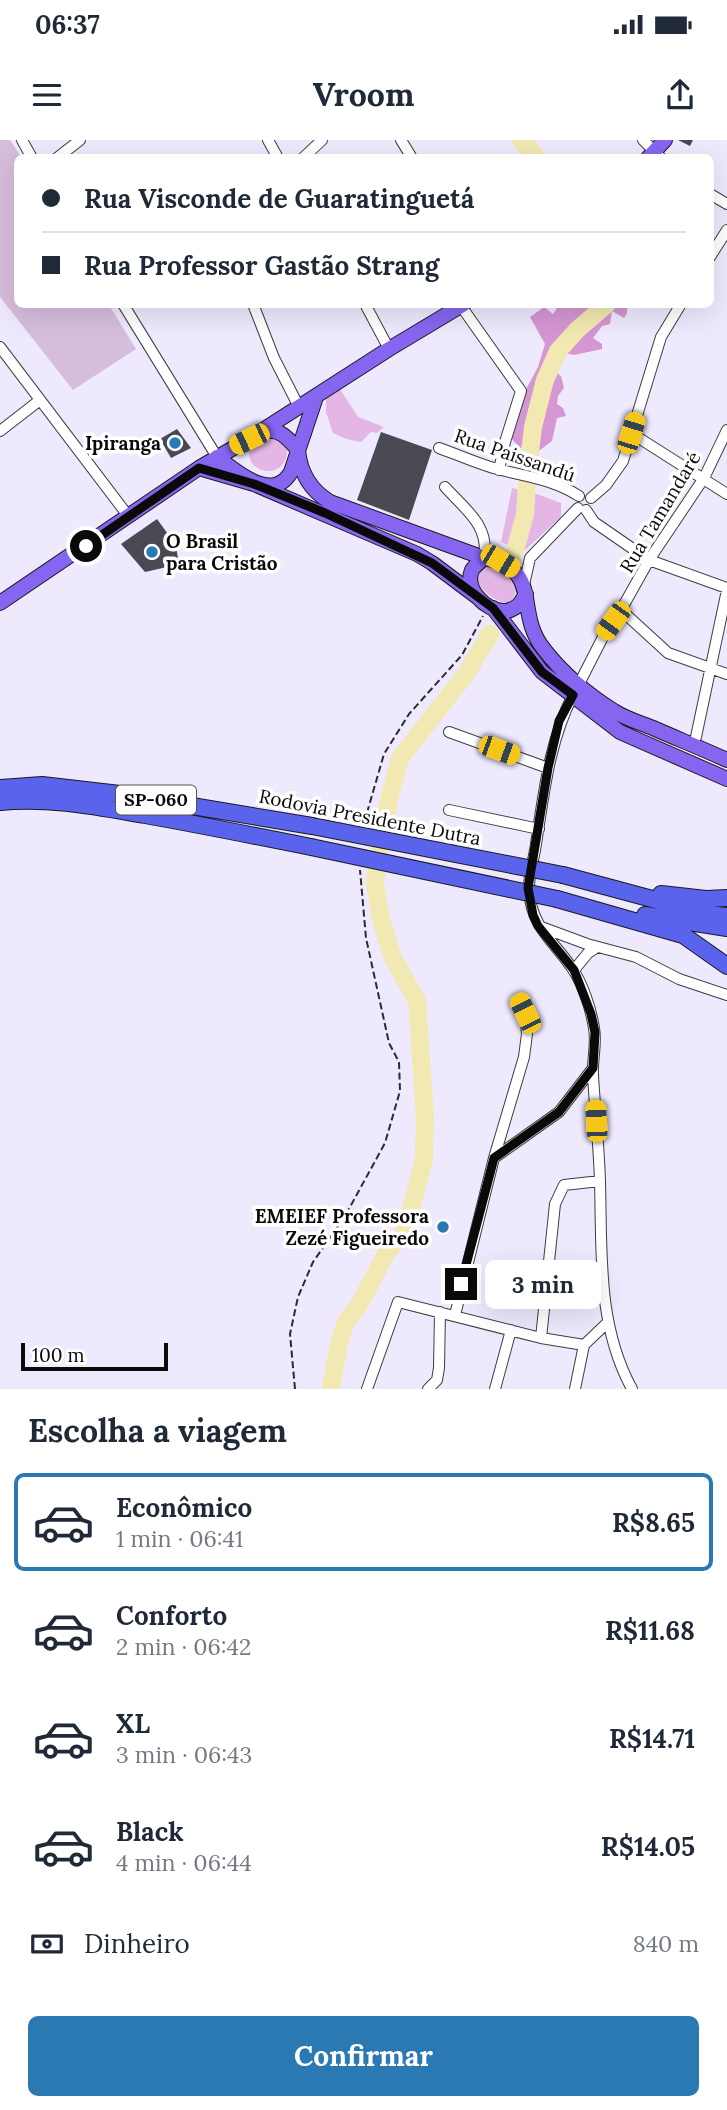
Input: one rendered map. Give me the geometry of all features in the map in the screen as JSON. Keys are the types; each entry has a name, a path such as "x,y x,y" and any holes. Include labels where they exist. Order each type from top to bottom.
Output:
{"highway":[{"name":"Rodovia Presidente Dutra","path":"0,788 42,785 120,794 312,826 563,875 708,914 727,916"},
{"name":"Rodovia Presidente Dutra","path":"0,802 19,800 101,808 234,831 556,899 702,926 727,928"},
{"path":"563,875 653,893 727,898"},
{"path":"556,899 683,935 727,966"}],"main road":[{"path":"0,603 199,468 458,308"},
{"path":"217,457 254,484 273,485 287,479 316,397"},
{"path":"254,484 239,464 237,455 241,446 254,436 271,429 281,433 298,450 302,472 315,491 330,502 484,558 500,561 513,569 525,590 533,634 576,690 620,732 727,779"},
{"path":"199,468 254,484 416,554 491,607 542,672 616,713 727,760"},
{"path":"476,596 470,586 470,579 473,568 484,558"},
{"path":"491,607 503,611 519,606 525,590"}],"street":[{"path":"62,154 80,140"},
{"path":"307,154 322,140"},
{"path":"714,251 727,230"},
{"path":"125,308 217,457"},
{"path":"255,308 274,358 299,407"},
{"path":"367,308 389,349"},
{"path":"465,308 521,391 499,470"},
{"path":"591,498 606,485 622,461 661,338 679,308"},
{"path":"0,347 129,517"},
{"path":"0,431 40,400"},
{"name":"Rua Tamandaré","path":"632,1389 622,1370 607,1323 600,1257 600,1181 593,1068 595,1032 574,970 538,926 528,888 548,768 559,721 605,633 704,478 727,430"},
{"path":"631,433 727,494"},
{"name":"Rua Paissandú","path":"439,448 499,470 564,486 579,496"},
{"path":"445,488 482,529 486,550 484,558"},
{"path":"525,590 530,558 582,509 592,505 591,498 586,494 579,496 576,503 582,509"},
{"name":"Rua Paissandú","path":"582,509 594,522 649,561 727,589"},
{"path":"696,737 727,589"},
{"path":"621,610 668,653 727,674"},
{"path":"449,732 548,768"},
{"path":"449,810 539,828"},
{"path":"538,926 597,947 636,957 679,979 727,995"},
{"path":"574,970 588,953 597,947"},
{"path":"455,1315 494,1158 524,1057 527,1034 525,1013 519,1000"},
{"path":"494,1158 559,1112 593,1068"},
{"path":"541,1338 555,1204 564,1185 600,1181"},
{"path":"367,1389 397,1302 541,1338 583,1345"},
{"path":"428,1389 437,1380 439,1368 440,1312"},
{"path":"575,1389 583,1345 607,1323"},
{"path":"495,1389 510,1330"}],"path":[{"path":"363,826 384,754 409,714 462,655 491,607"},
{"path":"295,1389 290,1334 298,1297 313,1262 344,1218 385,1143 400,1091 399,1062 389,1043 366,938 360,864"}],"shaded area":[{"path":"0,140 10,140 19,154 14,154 14,308 111,308 136,349 73,390 0,297"},
{"path":"543,308 553,314 557,308 627,308 624,318 612,311 610,324 602,326 593,338 602,344 602,349 574,355 565,353 556,372 561,376 564,388 558,396 557,404 563,408 566,416 557,418 552,441 536,453 527,445 520,448 510,437 524,393 538,367 545,344 530,317"},
{"path":"338,386 358,417 384,427 377,433 371,432 361,442 333,433 326,412 326,397"},
{"path":"274,434 287,447 286,459 281,466 265,471 257,468 249,453 252,441"},
{"path":"512,488 561,503 561,517 523,552 501,542"},
{"path":"485,567 501,571 509,577 516,591 513,599 506,603 500,601 483,589 478,579"}],"building":[{"path":"678,140 693,140 690,146"},
{"name":"Ipiranga","path":"177,429 191,448 171,458 160,439"},
{"path":"381,432 432,450 409,520 357,500"},
{"name":"O Brasil para Cristão","path":"157,519 176,545 178,559 167,567 145,572 121,544"}],"waterway":[{"path":"521,140 533,154"},
{"path":"515,551 525,514 533,427 545,380 558,351 602,308"},
{"path":"331,1389 339,1343 346,1322 359,1305 387,1252 405,1232 424,1159 425,1117 417,1001 393,958 381,920 375,883 382,827 400,758 466,674 490,634"}],"place":[{"name":"Ipiranga","path":"175,443"},
{"name":"O Brasil para Cristão","path":"152,552"},
{"name":"EMEIEF Professora Zezé Figueiredo","path":"443,1227"}],"route":[{"path":"86,546 199,468 254,484 325,513 432,563 493,608 542,672 573,695 559,721 548,768 528,888 538,926 574,970 591,1014 595,1032 593,1068 559,1112 494,1158 461,1284"}]}
